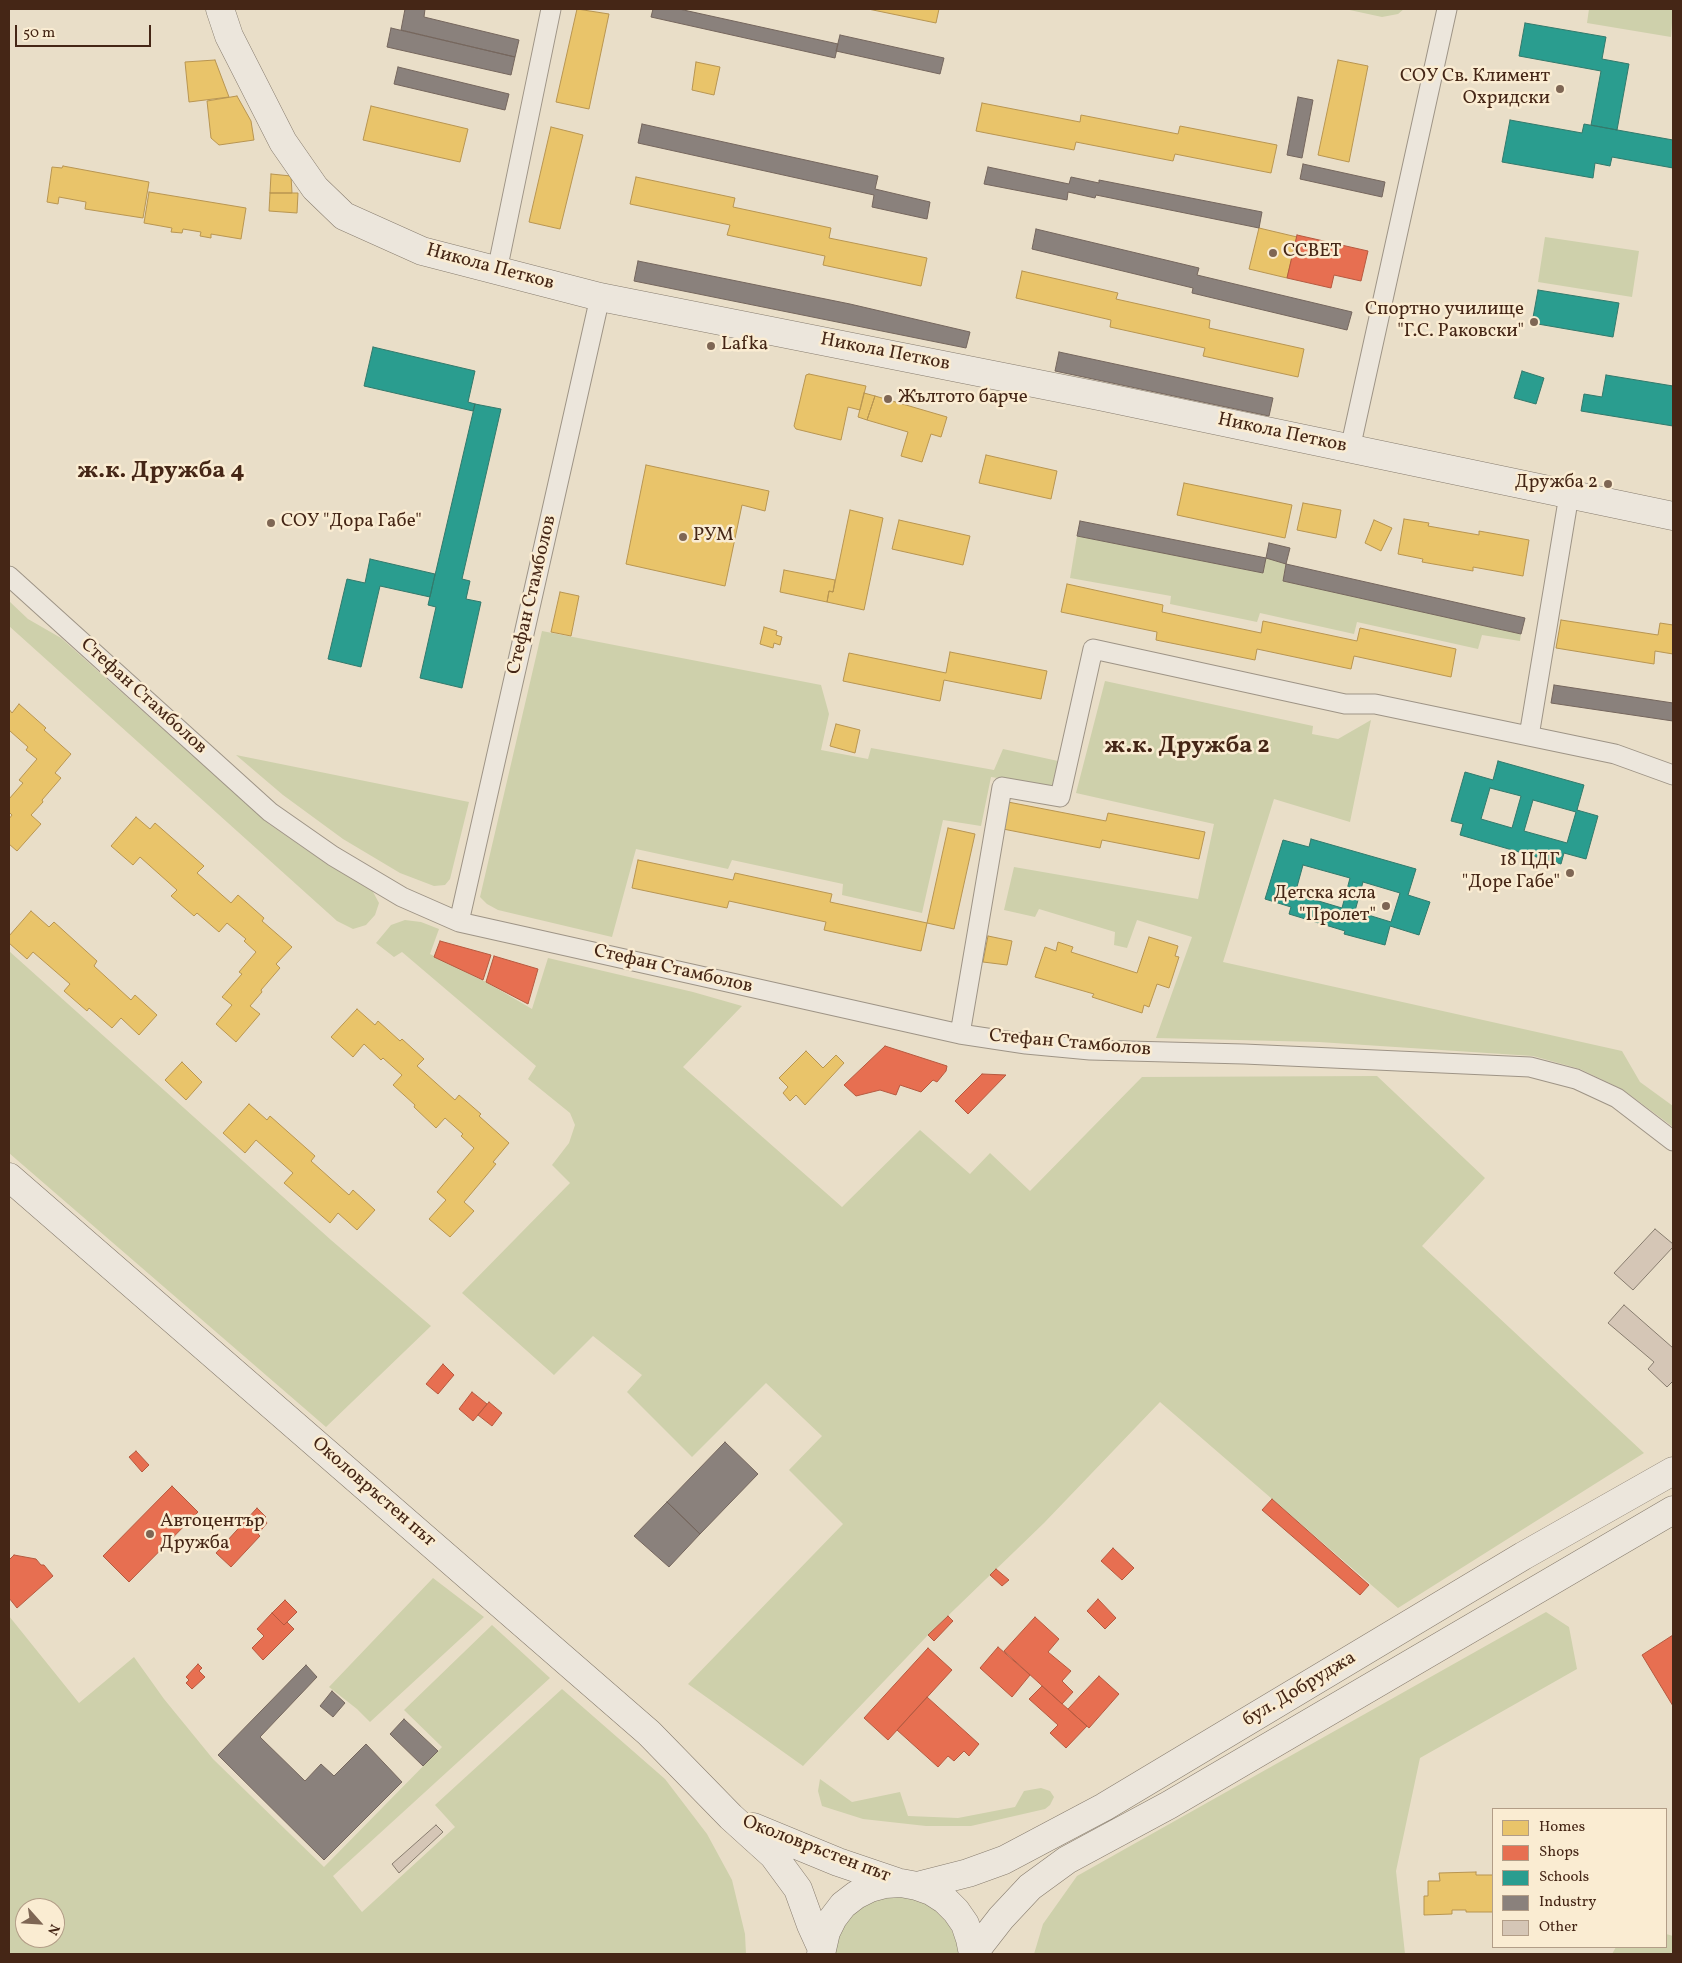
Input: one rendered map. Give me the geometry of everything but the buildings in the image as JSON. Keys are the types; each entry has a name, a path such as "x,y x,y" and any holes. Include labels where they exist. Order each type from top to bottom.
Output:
{"main road":[{"name":"Никола Петков","path":"220,9 229,36 283,142 315,188 344,216 422,251 600,297 1100,396 1673,516"},
{"name":"Околовръстен път","path":"9,1177 649,1733 731,1817 772,1855 798,1889 821,1951"},
{"name":"бул. Добруджа","path":"821,1951 826,1932 833,1918 843,1905 856,1895 870,1888 885,1884 909,1884 968,1873 1004,1860 1104,1808 1523,1556 1673,1471"},
{"name":"бул. Добруджа","path":"973,1954 1000,1918 1030,1887 1067,1860 1169,1804 1673,1510"},
{"name":"Околовръстен път","path":"731,1817 838,1862 931,1891 956,1911 965,1924 973,1954"}],"street":[{"path":"497,271 551,9"},
{"path":"1350,449 1447,9"},
{"name":"Стефан Стамболов","path":"459,922 600,297"},
{"path":"1529,736 1569,495"},
{"name":"Стефан Стамболов","path":"9,576 270,812 333,856 402,897 459,922 960,1034 1026,1044 1090,1050 1254,1054 1530,1067 1576,1079 1617,1098 1673,1141"},
{"path":"960,1034 1002,787 1060,796 1094,649 1345,704 1375,704 1615,754 1673,775"}],"green space":[{"path":"1345,9 1404,9 1398,14 1382,17"},
{"path":"1589,9 1673,9 1671,37 1587,23"},
{"path":"1545,237 1639,251 1632,297 1538,282"},
{"path":"1077,536 1263,573 1266,558 1286,564 1283,581 1521,634 1520,641 1482,635 1478,649 1357,622 1354,634 1260,613 1257,622 1170,604 1171,596 1070,578"},
{"path":"9,601 28,619 61,638 269,824 327,864 372,890 379,903 375,915 366,925 353,929 337,921 9,626"},
{"path":"542,631 821,685 829,714 821,750 868,759 871,748 994,770 1003,749 1058,761 1052,786 991,777 981,826 943,820 922,913 842,895 843,884 732,860 728,869 636,849 612,937 498,910 487,904 480,897"},
{"path":"1105,681 1313,726 1312,734 1338,739 1371,720 1350,822 1274,799 1223,962 1622,1051 1640,1082 1673,1106 1673,1127 1622,1089 1580,1069 1533,1056 1319,1042 1156,1038 1192,937 1137,920 1127,948 1114,945 1115,932 1039,909 1035,917 1004,910 1014,867 1198,899 1214,824 1076,793"},
{"path":"236,755 469,802 450,879 445,885 434,886 400,873 343,839 283,795"},
{"path":"405,920 421,922 439,929 430,954 486,982 532,1009 548,958 693,992 742,1006 683,1067 842,1207 920,1130 970,1174 990,1153 1030,1191 1142,1077 1377,1076 1485,1178 1422,1246 1644,1453 1398,1608 1160,1402 1044,1523 928,1635 803,1766 688,1684 843,1524 789,1470 822,1436 766,1383 692,1457 627,1392 642,1375 593,1336 554,1375 462,1293 570,1183 552,1165 569,1143 575,1125 570,1113 528,1079 536,1066 402,952 394,957 376,943 391,925"},
{"path":"9,951 331,1240 431,1326 326,1427 9,1153"},
{"path":"433,1578 484,1617 370,1722 329,1687"},
{"path":"1546,1612 1569,1627 1577,1669 1420,1758 1396,1871 1405,1954 1034,1954 1043,1924 1077,1876"},
{"path":"9,1616 79,1703 134,1657 164,1699 213,1759 324,1867 442,1747 404,1710 492,1625 550,1678 333,1876 362,1912 455,1827 435,1805 562,1689 665,1779 707,1834 732,1880 745,1934 746,1954 9,1954"},
{"path":"820,1779 852,1802 900,1792 908,1816 958,1818 1015,1807 1024,1791 1041,1788 1050,1791 1054,1797 1050,1805 1045,1809 971,1826 926,1826 863,1819 822,1806 818,1791"},
{"path":"888,1897 905,1897 923,1902 937,1911 949,1925 957,1941 959,1954 833,1954 837,1937 852,1914 868,1903"},
{"path":"1667,1934 1673,1936 1673,1954 1612,1954 1615,1948 1667,1948"}],"place":[{"name":"СОУ Св. Климент Охридски","path":"1560,89"},
{"name":"ССВЕТ","path":"1273,253"},
{"name":"Спортно училище \"Г.С. Раковски\"","path":"1534,322"},
{"name":"Lafka","path":"711,346"},
{"name":"Жълтото барче","path":"888,399"},
{"name":"Дружба 2","path":"1608,484"},
{"name":"СОУ \"Дора Габе\"","path":"271,523"},
{"name":"РУМ","path":"683,537"},
{"name":"18 ЦДГ \"Доре Габе\"","path":"1570,873"},
{"name":"Детска ясла \"Пролет\"","path":"1386,906"},
{"name":"Автоцентър Дружба","path":"150,1534"}],"district":[{"name":"ж.к. Дружба 4","path":"161,473"},
{"name":"ж.к. Дружба 2","path":"1187,748"}]}
